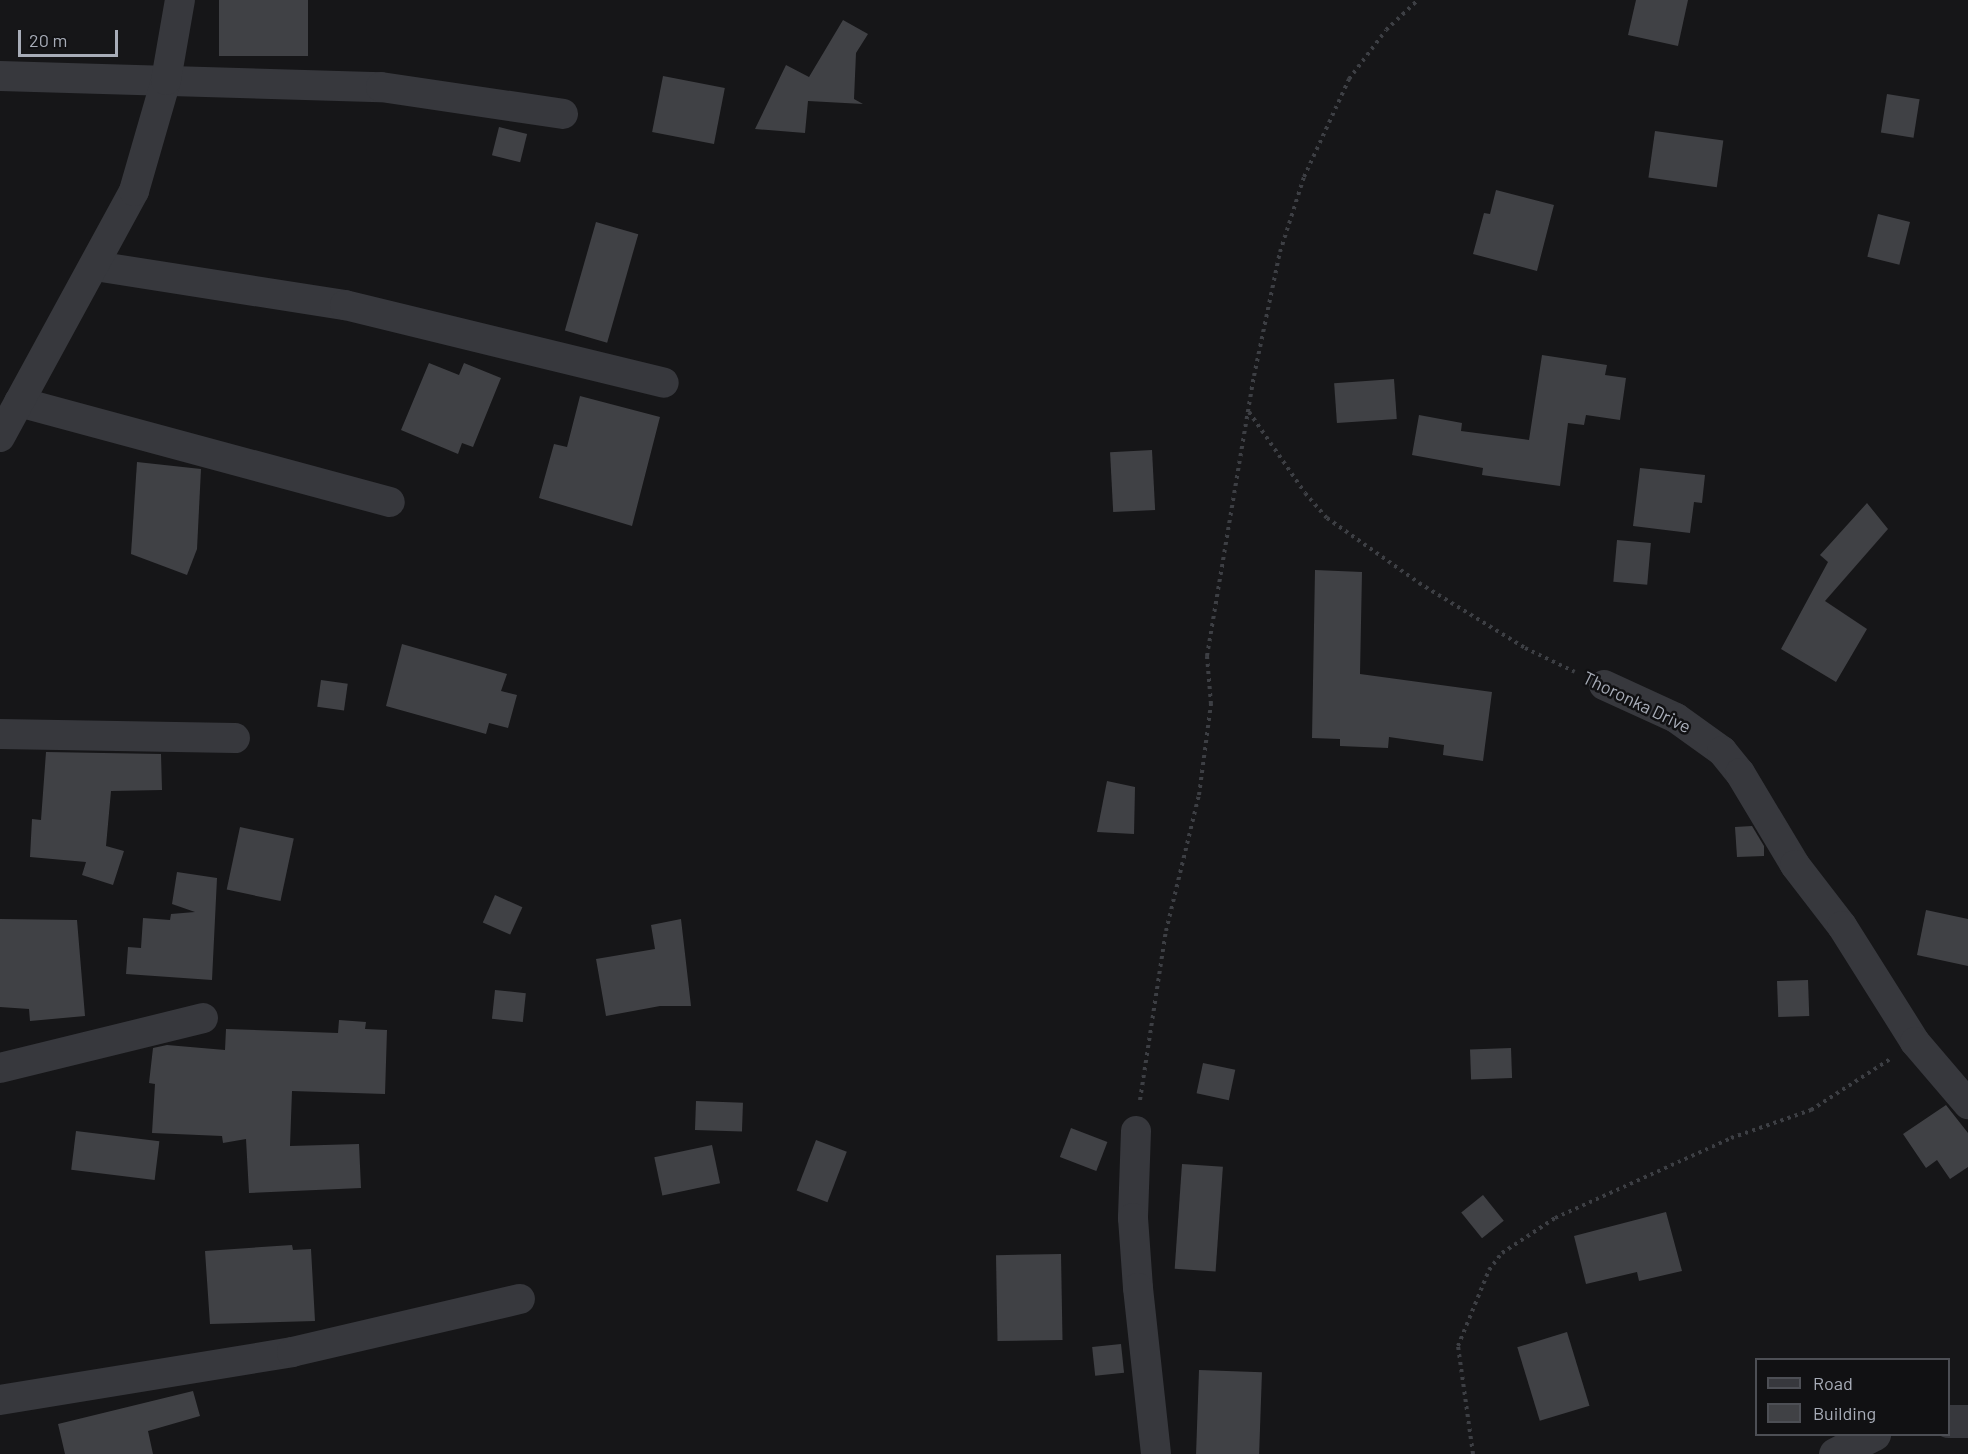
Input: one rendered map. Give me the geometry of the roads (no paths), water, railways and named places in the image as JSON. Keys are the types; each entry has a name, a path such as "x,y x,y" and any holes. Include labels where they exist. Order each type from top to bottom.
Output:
{"street":[{"path":"0,437 134,192 166,80 180,0"},
{"path":"0,76 381,87 563,114"},
{"path":"95,266 345,305 664,383"},
{"path":"19,402 390,502"},
{"name":"Thoronka Drive","path":"1604,685 1676,718 1722,751 1740,773 1795,865 1842,926 1915,1042 1968,1104"},
{"path":"0,734 236,738"},
{"path":"0,1068 203,1018"},
{"path":"1136,1131 1133,1218 1137,1288 1156,1454"},
{"path":"0,1400 292,1352 520,1299"},
{"path":"1950,1421 1968,1421"},
{"path":"1835,1454 1870,1436"}]}
